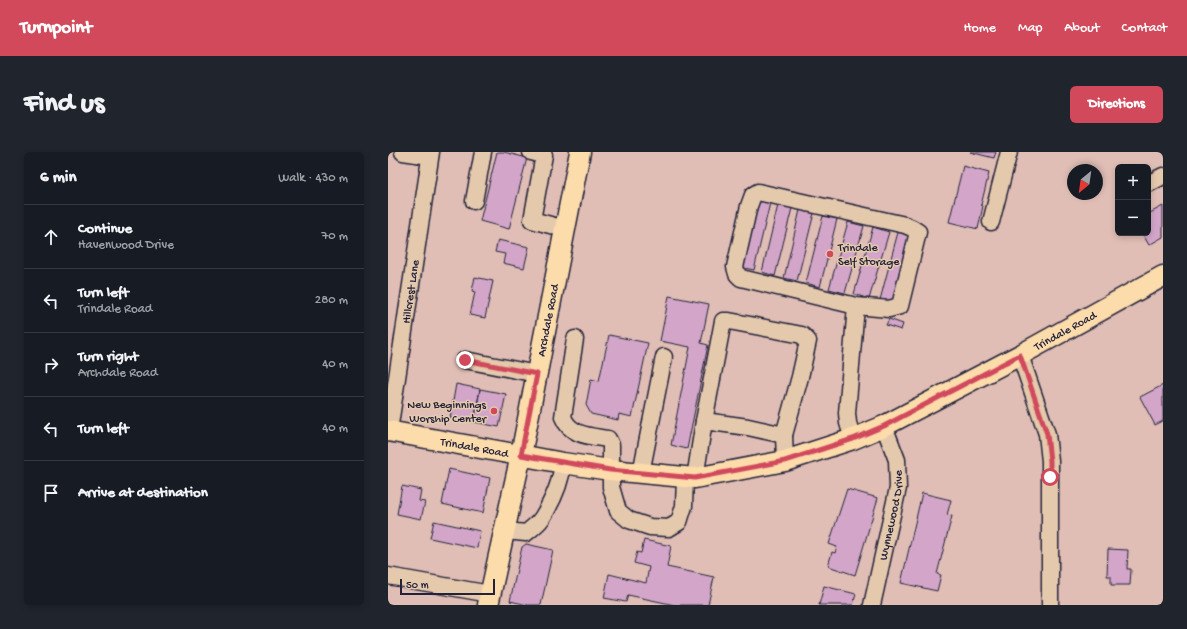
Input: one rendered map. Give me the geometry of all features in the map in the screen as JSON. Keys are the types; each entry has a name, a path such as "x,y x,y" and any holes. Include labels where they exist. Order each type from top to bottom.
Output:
{"main road":[{"name":"Archdale Road","path":"489,600 521,455 580,152"},
{"name":"Trindale Road","path":"389,431 563,463 610,470 690,478 785,461 853,439 884,426 1020,355 1163,276"}],"street":[{"path":"403,152 430,154"},
{"path":"474,201 483,152"},
{"path":"532,152 544,155 532,220 565,228"},
{"path":"991,222 1009,152"},
{"name":"Hillcrest Lane","path":"389,431 430,154"},
{"path":"1151,182 1163,176"},
{"path":"758,192 905,225 918,232 900,306 889,309 856,306 742,278 737,274 735,267 749,206 753,195 758,192"},
{"path":"853,439 848,423 847,413 856,306"},
{"path":"575,339 563,417 566,424 580,434 608,439 611,445 611,487 618,511 629,520 650,527 669,528 679,522 704,421 723,321 802,335 808,341 784,435 785,461"},
{"path":"1020,355 1047,434 1050,461 1050,605"},
{"path":"641,473 664,357"},
{"path":"465,360 537,374"},
{"path":"704,421 748,427 784,435"},
{"name":"Wynnewood Drive","path":"872,605 898,488 897,460 884,426"},
{"path":"504,531 526,533 541,519 553,497 561,476 563,463"},
{"path":"388,576 489,600"}],"building":[{"path":"497,152 504,152 527,158 509,229 480,221"},
{"path":"970,152 996,152 994,158"},
{"path":"963,166 989,173 981,205 983,206 978,229 949,222"},
{"path":"756,200 770,203 754,270 740,267"},
{"path":"778,205 792,208 775,276 762,272"},
{"path":"1163,206 1163,237 1149,245 1144,236 1151,236 1151,212"},
{"path":"800,210 814,213 797,281 784,278"},
{"path":"823,216 837,219 820,287 806,283"},
{"path":"848,222 864,226 845,293 829,289"},
{"path":"873,227 889,232 869,299 854,294"},
{"path":"898,232 913,236 896,304 880,300"},
{"path":"498,240 529,247 524,268 503,263 505,254 495,252"},
{"path":"475,277 493,281 485,318 470,315 475,292 472,291"},
{"path":"669,296 709,304 701,343 708,345 687,449 671,445 690,347 660,341"},
{"path":"889,319 903,324 901,330 886,325"},
{"path":"609,335 648,343 632,417 619,414 618,420 591,414 586,405 591,379 599,381"},
{"path":"456,384 480,389 474,422 450,418"},
{"path":"1163,385 1163,421 1155,425 1140,397"},
{"path":"480,389 506,394 499,427 474,422"},
{"path":"449,469 490,478 483,513 442,504"},
{"path":"402,486 421,490 419,501 425,502 421,519 397,514"},
{"path":"847,489 878,498 855,575 828,566 832,552 835,553 837,547 829,544"},
{"path":"922,493 951,500 947,515 952,516 937,574 941,575 937,591 901,583"},
{"path":"434,521 480,531 477,548 430,538"},
{"path":"644,540 671,546 667,567 714,577 708,605 675,605 628,595 626,602 604,598 609,574 646,583 649,567 634,563 637,552 641,553"},
{"path":"526,544 553,550 541,605 528,605 510,601 522,547"},
{"path":"1108,549 1128,550 1127,569 1131,569 1130,585 1111,585 1111,576 1107,576"},
{"path":"824,586 856,594 853,605 819,605"}],"place":[{"name":"Trindale Self Storage","path":"830,254"},
{"name":"New Beginnings Worship Center","path":"494,411"}],"route":[{"path":"465,360 537,374 521,455 610,470 695,478 713,476 785,461 853,439 884,426 1020,355 1047,434 1050,477"}]}
